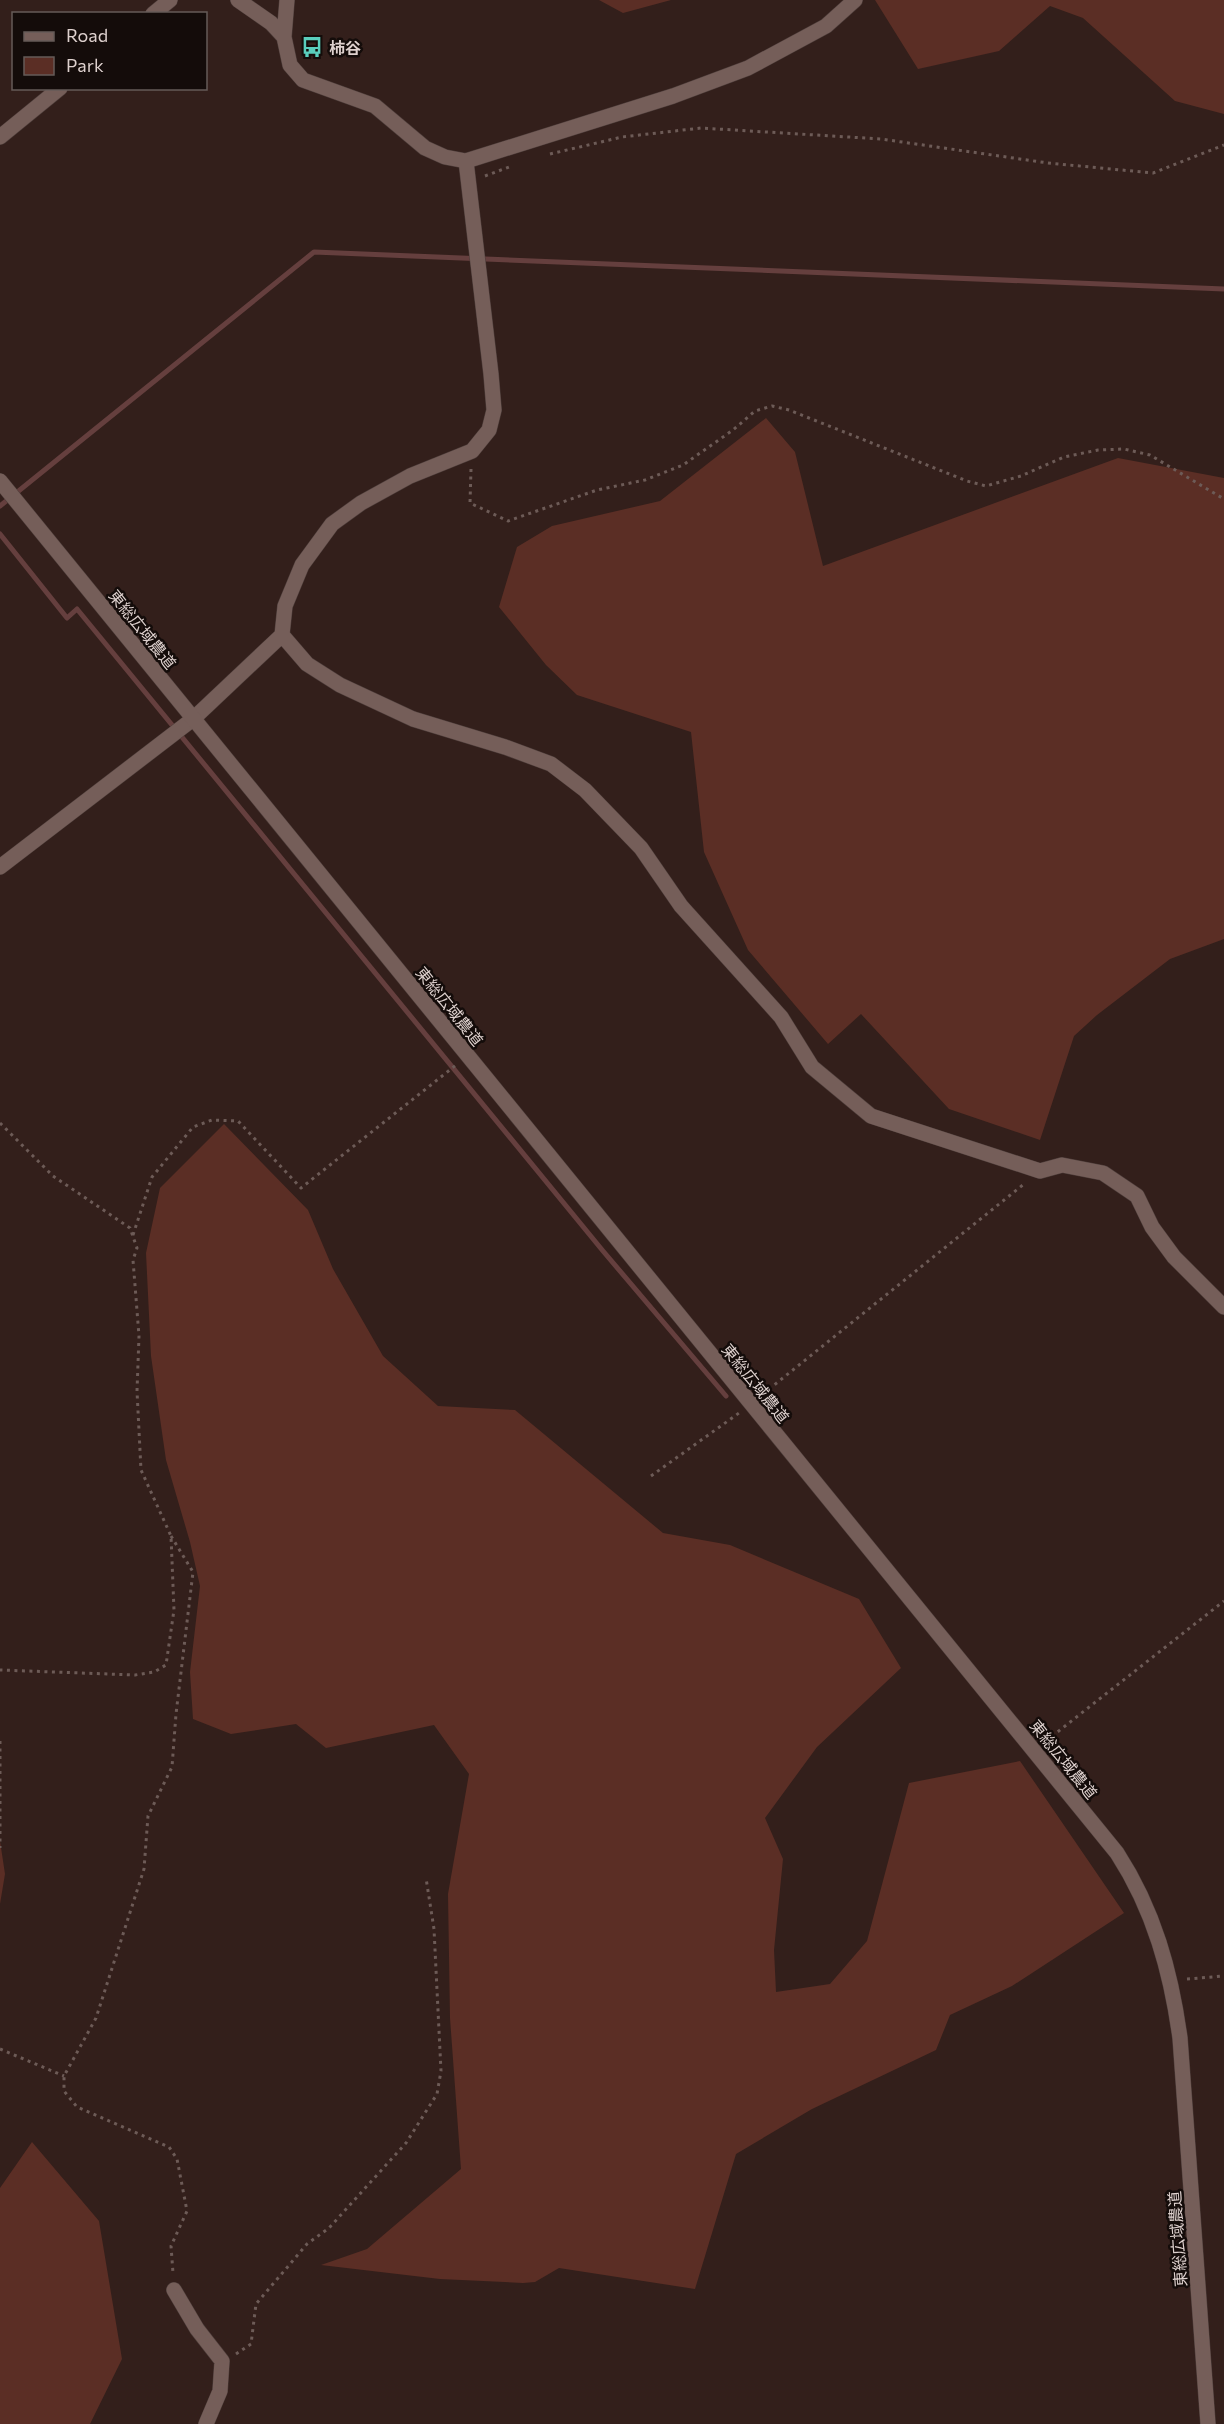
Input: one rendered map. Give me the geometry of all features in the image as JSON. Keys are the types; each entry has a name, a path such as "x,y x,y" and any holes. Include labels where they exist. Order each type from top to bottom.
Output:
{"street":[{"path":"155,12 170,0"},
{"path":"238,0 271,24 284,37"},
{"path":"287,0 284,37 290,65 303,80 375,106 425,148 445,157 466,161 673,96 748,68 826,26 855,0"},
{"path":"0,136 58,90"},
{"path":"0,867 194,719 282,635 285,606 302,565 332,524 361,503 410,476 472,451 489,430 494,410 466,161"},
{"name":"東総広域農道","path":"2,484 1117,1853 1127,1869 1150,1914 1171,1980 1180,2038 1208,2424"},
{"path":"282,635 307,664 340,685 413,719 505,747 551,764 585,790 641,848 681,906 782,1017 812,1067 871,1116 1040,1171 1062,1165 1103,1173 1137,1196 1152,1227 1174,1257 1224,1307"},
{"path":"174,2290 197,2329 222,2361 220,2391 206,2424"}],"path":[{"path":"542,156 622,137 700,128 881,139 1048,164 1153,173 1224,144"},
{"path":"469,182 510,166"},
{"path":"472,451 470,503 508,521 597,490 645,480 683,465 734,430 755,411 772,406 789,410 967,481 986,486 1021,476 1064,457 1098,450 1124,449 1150,455 1224,499"},
{"path":"133,1236 152,1177 193,1127 212,1120 238,1121 301,1188 448,1071"},
{"path":"0,1123 53,1176 130,1228 137,1248 133,1260 139,1336 137,1391 141,1470 171,1536 193,1572 172,1767 148,1816 144,1869 96,2018 64,2076 64,2091 76,2107 169,2147 177,2159 187,2211 171,2246 174,2290"},
{"path":"651,1476 750,1404 1040,1171"},
{"path":"0,1670 135,1675 154,1672 166,1665 174,1611 171,1536"},
{"path":"1034,1751 1224,1602"},
{"path":"0,1741 0,1848"},
{"path":"222,2361 251,2344 256,2304 307,2244 329,2228 406,2143 437,2094 441,2071 439,2024 434,1929 426,1878"},
{"path":"1171,1980 1224,1976"},
{"path":"0,2049 64,2076"}],"green space":[{"path":"599,0 671,0 623,13"},
{"path":"875,0 1224,0 1224,114 1175,101 1083,18 1050,6 999,51 918,69"},
{"path":"766,418 795,452 823,566 1118,458 1224,478 1224,939 1170,959 1097,1015 1074,1036 1040,1140 949,1109 861,1014 828,1044 748,950 704,852 691,732 577,695 546,665 499,607 517,547 552,526 660,501"},
{"path":"224,1124 308,1210 333,1269 383,1356 438,1406 515,1410 663,1533 730,1545 859,1599 901,1668 817,1747 765,1818 783,1859 774,1950 776,1992 830,1984 867,1941 909,1783 1020,1761 1124,1913 1012,1986 950,2015 936,2050 812,2109 736,2154 695,2289 559,2268 535,2282 523,2283 440,2279 321,2265 367,2249 461,2169 450,2018 448,1894 469,1774 434,1725 326,1748 296,1724 231,1734 193,1719 190,1672 200,1586 190,1542 166,1460 151,1356 146,1253 160,1188"},
{"path":"0,1841 5,1874 0,1904"},
{"path":"32,2142 99,2221 122,2359 90,2424 0,2424 0,2188"}],"waterway":[{"path":"0,506 314,252 1224,289"},
{"path":"0,534 67,618 77,609 603,1251 726,1396"}],"place":[{"name":"柿谷","path":"312,47"}]}
